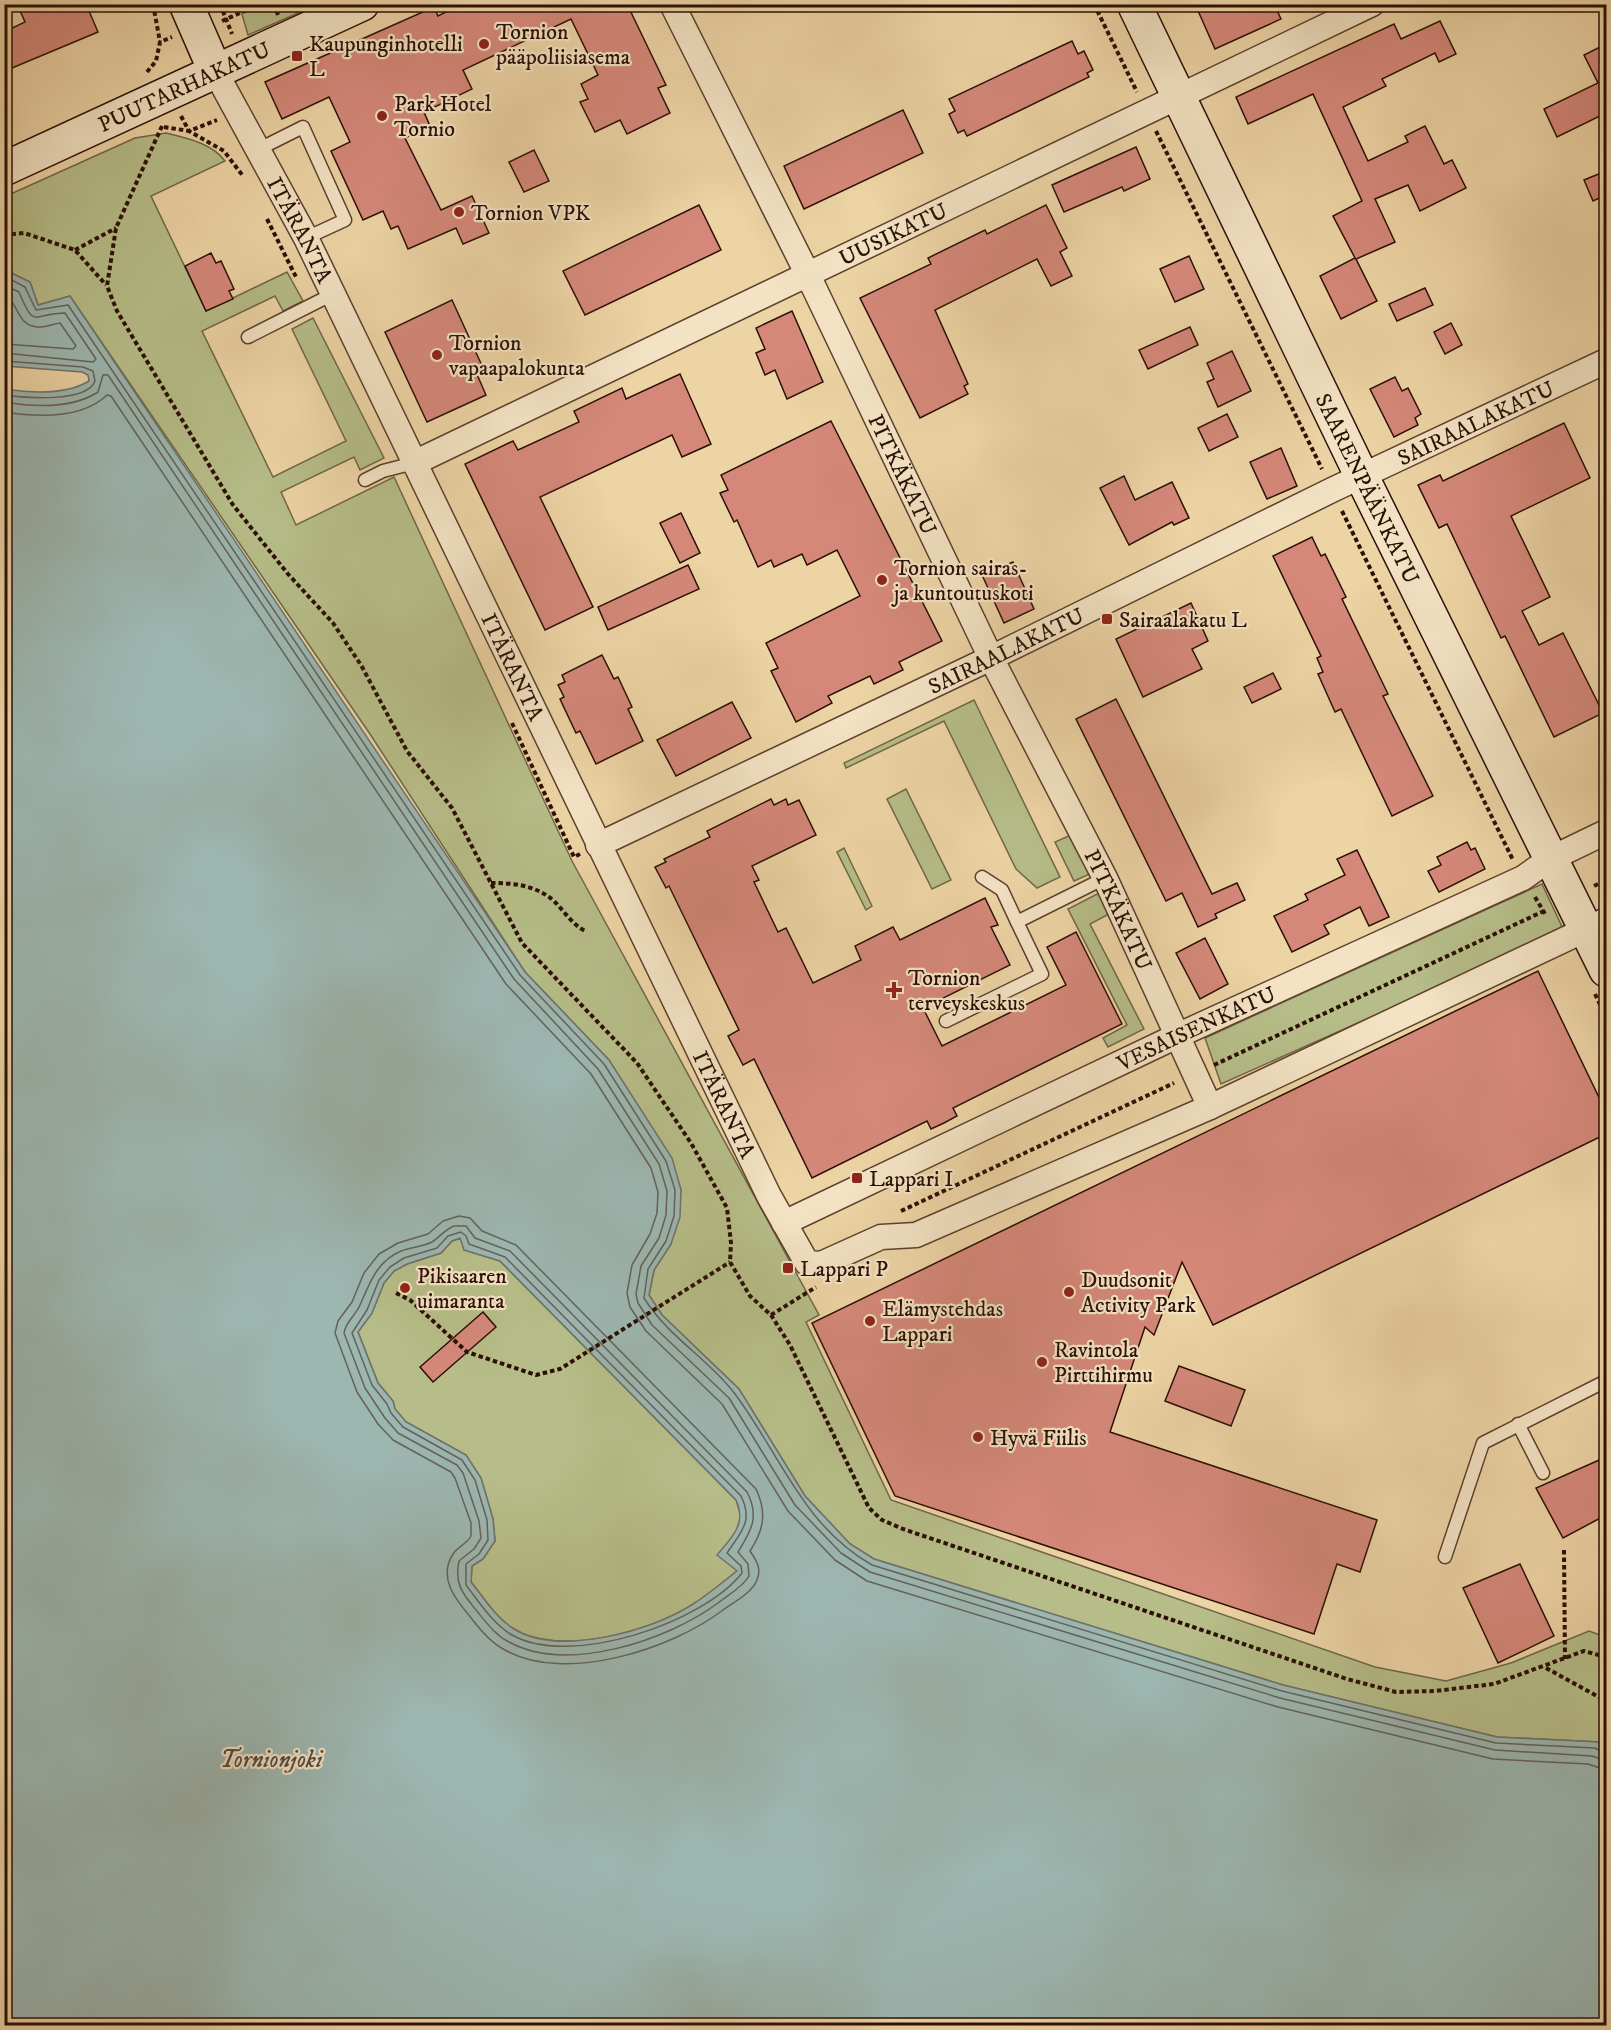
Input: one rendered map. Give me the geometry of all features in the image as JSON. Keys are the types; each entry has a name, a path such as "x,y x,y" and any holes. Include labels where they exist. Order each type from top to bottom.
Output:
{"street":[{"name":"PUUTARHAKATU","path":"4,169 362,4"},
{"name":"PITKÄKATU","path":"672,4 807,273 991,658 1105,879 1179,1035 1210,1107"},
{"name":"SAARENPÄÄNKATU","path":"1134,4 1362,477 1586,930 1599,978"},
{"name":"UUSIKATU","path":"414,463 1372,4"},
{"path":"191,16 216,73"},
{"name":"ITÄRANTA","path":"216,73 306,238 598,845 784,1223 807,1263 821,1264 881,1238 916,1235 1210,1107"},
{"name":"SAIRAALAKATU","path":"598,845 991,658 1332,489 1362,477 1606,361"},
{"name":"VESAISENKATU","path":"784,1223 1179,1035 1523,878 1550,859 1606,832"},
{"path":"1210,1107 1586,930"}],"lane":[{"path":"259,149 303,127 345,220 306,238"},
{"path":"248,337 333,294"},
{"path":"365,480 383,471 414,463"},
{"path":"946,1021 1042,974 1002,890 982,877"},
{"path":"1017,922 1105,879"},
{"path":"1445,1557 1484,1443 1606,1381"},
{"path":"1518,1424 1543,1473"}],"path":[{"path":"153,4 160,42"},
{"path":"220,4 233,37"},
{"path":"191,16 227,19 260,4"},
{"path":"1094,4 1523,878 1586,930"},
{"path":"107,286 116,228 162,126"},
{"path":"75,250 116,228"},
{"path":"4,235 24,233 75,250 107,286 134,342 233,505 288,574 333,623 361,665 407,751 452,808 522,943 637,1063 691,1143 727,1208 731,1243 730,1262 750,1296 771,1315 790,1346 869,1508 882,1520 1347,1678 1396,1692 1494,1684 1584,1651 1606,1657"},
{"path":"490,883 514,883 530,887 552,900 577,927 585,931"},
{"path":"1599,978 1606,1017"},
{"path":"396,1293 410,1300 467,1352 536,1375 560,1369 730,1262"},
{"path":"771,1315 822,1283"},
{"path":"1564,1550 1565,1659"},
{"path":"1545,1667 1606,1701"}],"green space":[{"path":"239,4 316,4 316,5 248,35"},
{"path":"166,133 206,146 225,161 151,196 206,311 287,272 303,301 283,311 275,296 202,331 273,477 346,441 292,329 313,318 384,458 360,470 354,457 281,492 296,525 394,477 572,861 819,1315 806,1322 891,1500 1375,1667 1446,1681 1511,1663 1589,1631 1606,1637 1606,1747 1599,1742 1497,1737 1283,1685 874,1559 850,1544 805,1496 739,1389 662,1315 649,1295 654,1270 671,1244 681,1190 671,1158 609,1060 525,972 370,734 70,296 38,305 30,282 5,270 4,197 135,138"},
{"path":"974,700 1060,877 1037,888 1016,869 944,721 846,768 844,763"},
{"path":"906,789 951,880 932,889 887,799"},
{"path":"1073,834 1092,873 1074,881 1055,842"},
{"path":"844,848 872,906 866,910 837,852"},
{"path":"1542,884 1564,931 1221,1084 1205,1038"},
{"path":"1101,892 1111,913 1090,924 1144,1029 1108,1047 1103,1038 1127,1025 1068,909"},
{"path":"461,1238 464,1250 500,1261 736,1500 741,1516 736,1532 737,1571 694,1604 655,1623 631,1631 579,1641 555,1641 533,1637 514,1629 491,1607 471,1582 472,1566 483,1559 495,1541 493,1519 481,1478 466,1455 406,1422 395,1409 393,1401 378,1383 358,1332 372,1313 384,1283 394,1271 407,1264 441,1253 452,1241"}],"water":[{"name":"Tornionjoki","path":"5,270 30,282 38,305 70,296 525,972 609,1060 672,1158 681,1190 680,1217 671,1244 654,1270 649,1295 662,1315 739,1389 805,1496 850,1544 874,1559 1283,1685 1497,1737 1599,1742 1606,1750 1606,2025 5,2025 5,389 37,392 59,391 80,386 89,381 88,375 82,372 5,366","holes":["460,1238 464,1250 500,1261 736,1500 740,1516 739,1523 733,1536 717,1555 737,1571 716,1588 675,1614 630,1631 580,1641 555,1641 533,1637 514,1629 496,1614 471,1582 472,1566 483,1559 495,1541 493,1519 481,1478 466,1455 406,1422 395,1409 393,1401 378,1383 358,1332 372,1313 384,1283 394,1271 407,1264 441,1253 452,1241"]}],"building":[{"path":"17,4 86,4 98,32 12,68 4,50 4,32 25,22"},
{"path":"462,4 627,4 666,85 658,88 670,113 627,134 620,120 595,132 580,102 588,99 581,84 598,75 571,19 463,70 472,89 424,112 430,126 405,138 441,210 472,196 489,233 463,244 456,228 408,249 398,226 391,229 383,211 363,220 331,151 350,142 329,97 282,119 265,82 434,7 438,16"},
{"path":"1195,4 1274,4 1281,19 1215,49"},
{"path":"1440,21 1456,54 1439,62 1435,53 1382,79 1386,86 1343,107 1368,161 1408,142 1405,136 1425,126 1444,164 1452,160 1466,188 1420,211 1408,185 1375,199 1395,242 1356,259 1377,301 1341,319 1320,276 1355,258 1333,216 1362,201 1313,94 1248,124 1236,97 1394,24 1401,39"},
{"path":"1072,41 1078,54 1084,51 1093,70 1087,73 1089,77 967,136 964,130 958,133 949,114 955,111 949,99"},
{"path":"1606,44 1606,113 1557,137 1544,109 1598,83 1584,55"},
{"path":"903,110 923,153 804,209 784,166"},
{"path":"1136,147 1150,179 1124,191 1122,187 1064,212 1052,185"},
{"path":"534,150 549,181 524,192 509,162"},
{"path":"1601,173 1606,185 1606,195 1593,201 1584,180"},
{"path":"699,205 721,250 585,315 563,271"},
{"path":"1046,205 1067,248 1060,252 1072,276 1051,286 1037,259 935,310 968,384 964,386 968,394 920,418 860,298 931,264 928,258 985,230 987,234"},
{"path":"211,253 216,263 221,261 234,289 229,291 233,299 206,311 185,266"},
{"path":"1189,256 1204,289 1175,302 1160,269"},
{"path":"1425,288 1433,305 1397,321 1389,304"},
{"name":"Tornion vapaapalokunta","path":"452,300 483,368 476,372 486,395 427,422 385,332"},
{"path":"792,311 823,382 787,399 775,370 765,375 756,353 765,349 756,328"},
{"path":"1451,323 1462,345 1445,354 1434,332"},
{"path":"1190,327 1198,345 1148,369 1139,350"},
{"path":"1232,351 1251,391 1218,407 1207,382 1214,379 1207,363"},
{"path":"680,374 711,444 682,457 672,435 540,497 593,607 545,630 465,464 513,441 518,450 579,422 574,411 622,388 626,399"},
{"path":"1395,377 1402,391 1408,388 1421,414 1415,418 1418,425 1394,437 1370,389"},
{"path":"1227,414 1238,437 1209,451 1198,428"},
{"name":"Tornion sairas- ja kuntoutuskoti","path":"831,421 942,641 899,662 903,670 874,684 870,676 828,696 832,703 796,722 771,671 778,668 766,643 860,596 837,550 807,565 802,554 774,567 771,560 758,567 737,520 734,522 720,493 728,490 721,475"},
{"path":"1564,423 1590,478 1511,516 1550,597 1522,611 1539,645 1563,633 1603,713 1554,737 1505,636 1501,638 1447,524 1439,528 1418,485 1440,475 1443,481"},
{"path":"1281,448 1297,486 1267,499 1250,462"},
{"path":"1124,476 1135,500 1172,482 1189,518 1174,525 1172,522 1129,545 1100,488"},
{"path":"681,513 700,553 680,563 660,523"},
{"path":"1312,537 1321,556 1325,554 1346,597 1342,599 1388,694 1383,696 1433,796 1392,816 1341,709 1335,712 1318,674 1323,672 1317,658 1321,656 1273,556"},
{"path":"1013,562 1034,609 1004,623 982,575"},
{"path":"688,565 699,589 608,630 598,607"},
{"path":"1191,603 1208,641 1192,649 1202,669 1143,697 1116,639"},
{"path":"602,655 614,679 618,677 632,707 628,709 643,741 596,764 580,731 576,733 560,699 564,697 558,685 565,682 562,675"},
{"path":"1273,673 1281,689 1252,703 1244,687"},
{"path":"1116,699 1212,894 1237,883 1245,900 1215,914 1217,918 1198,927 1182,893 1166,901 1076,719"},
{"path":"732,702 751,738 676,776 657,740"},
{"name":"Tornion terveyskeskus","path":"771,799 774,805 786,799 788,805 799,800 816,835 752,866 759,880 754,882 778,932 786,928 813,983 861,960 855,946 893,927 900,940 985,898 998,925 991,927 1010,965 923,1008 942,1046 1066,985 1047,947 1076,932 1122,1024 953,1108 957,1116 944,1123 931,1129 927,1121 812,1178 754,1059 743,1065 728,1036 739,1030 669,886 666,888 655,867 666,862 664,859 710,837 707,831"},
{"path":"1467,842 1471,850 1475,848 1485,869 1439,892 1428,871 1441,865 1437,857"},
{"path":"1357,850 1389,917 1369,926 1360,907 1324,925 1329,934 1292,952 1274,916 1308,900 1305,894 1345,875 1337,859"},
{"path":"1205,938 1228,984 1200,999 1176,953"},
{"path":"1538,971 1606,1112 1606,1134 1213,1325 1182,1262 1154,1335 1145,1327 1110,1432 1377,1520 1360,1572 1337,1564 1314,1634 895,1496 812,1323"},
{"path":"483,1312 496,1327 433,1382 420,1367"},
{"path":"1179,1366 1245,1390 1231,1426 1165,1401"},
{"path":"1606,1457 1606,1515 1563,1538 1536,1488"},
{"path":"1520,1564 1554,1636 1498,1663 1463,1588"}],"place":[{"name":"Tornion pääpoliisiasema","path":"484,44"},
{"name":"Kaupunginhotelli L","path":"297,56"},
{"name":"Park Hotel Tornio","path":"382,116"},
{"name":"Tornion VPK","path":"459,212"},
{"name":"Tornion vapaapalokunta","path":"437,355"},
{"name":"Tornion sairas- ja kuntoutuskoti","path":"882,580"},
{"name":"Sairaalakatu L","path":"1107,619"},
{"name":"Tornion terveyskeskus","path":"894,990"},
{"name":"Lappari I","path":"857,1178"},
{"name":"Lappari P","path":"788,1268"},
{"name":"Pikisaaren uimaranta","path":"405,1288"},
{"name":"Duudsonit Activity Park","path":"1069,1292"},
{"name":"Elämystehdas Lappari","path":"870,1321"},
{"name":"Ravintola Pirttihirmu","path":"1042,1362"},
{"name":"Hyvä Fiilis","path":"978,1437"}]}
